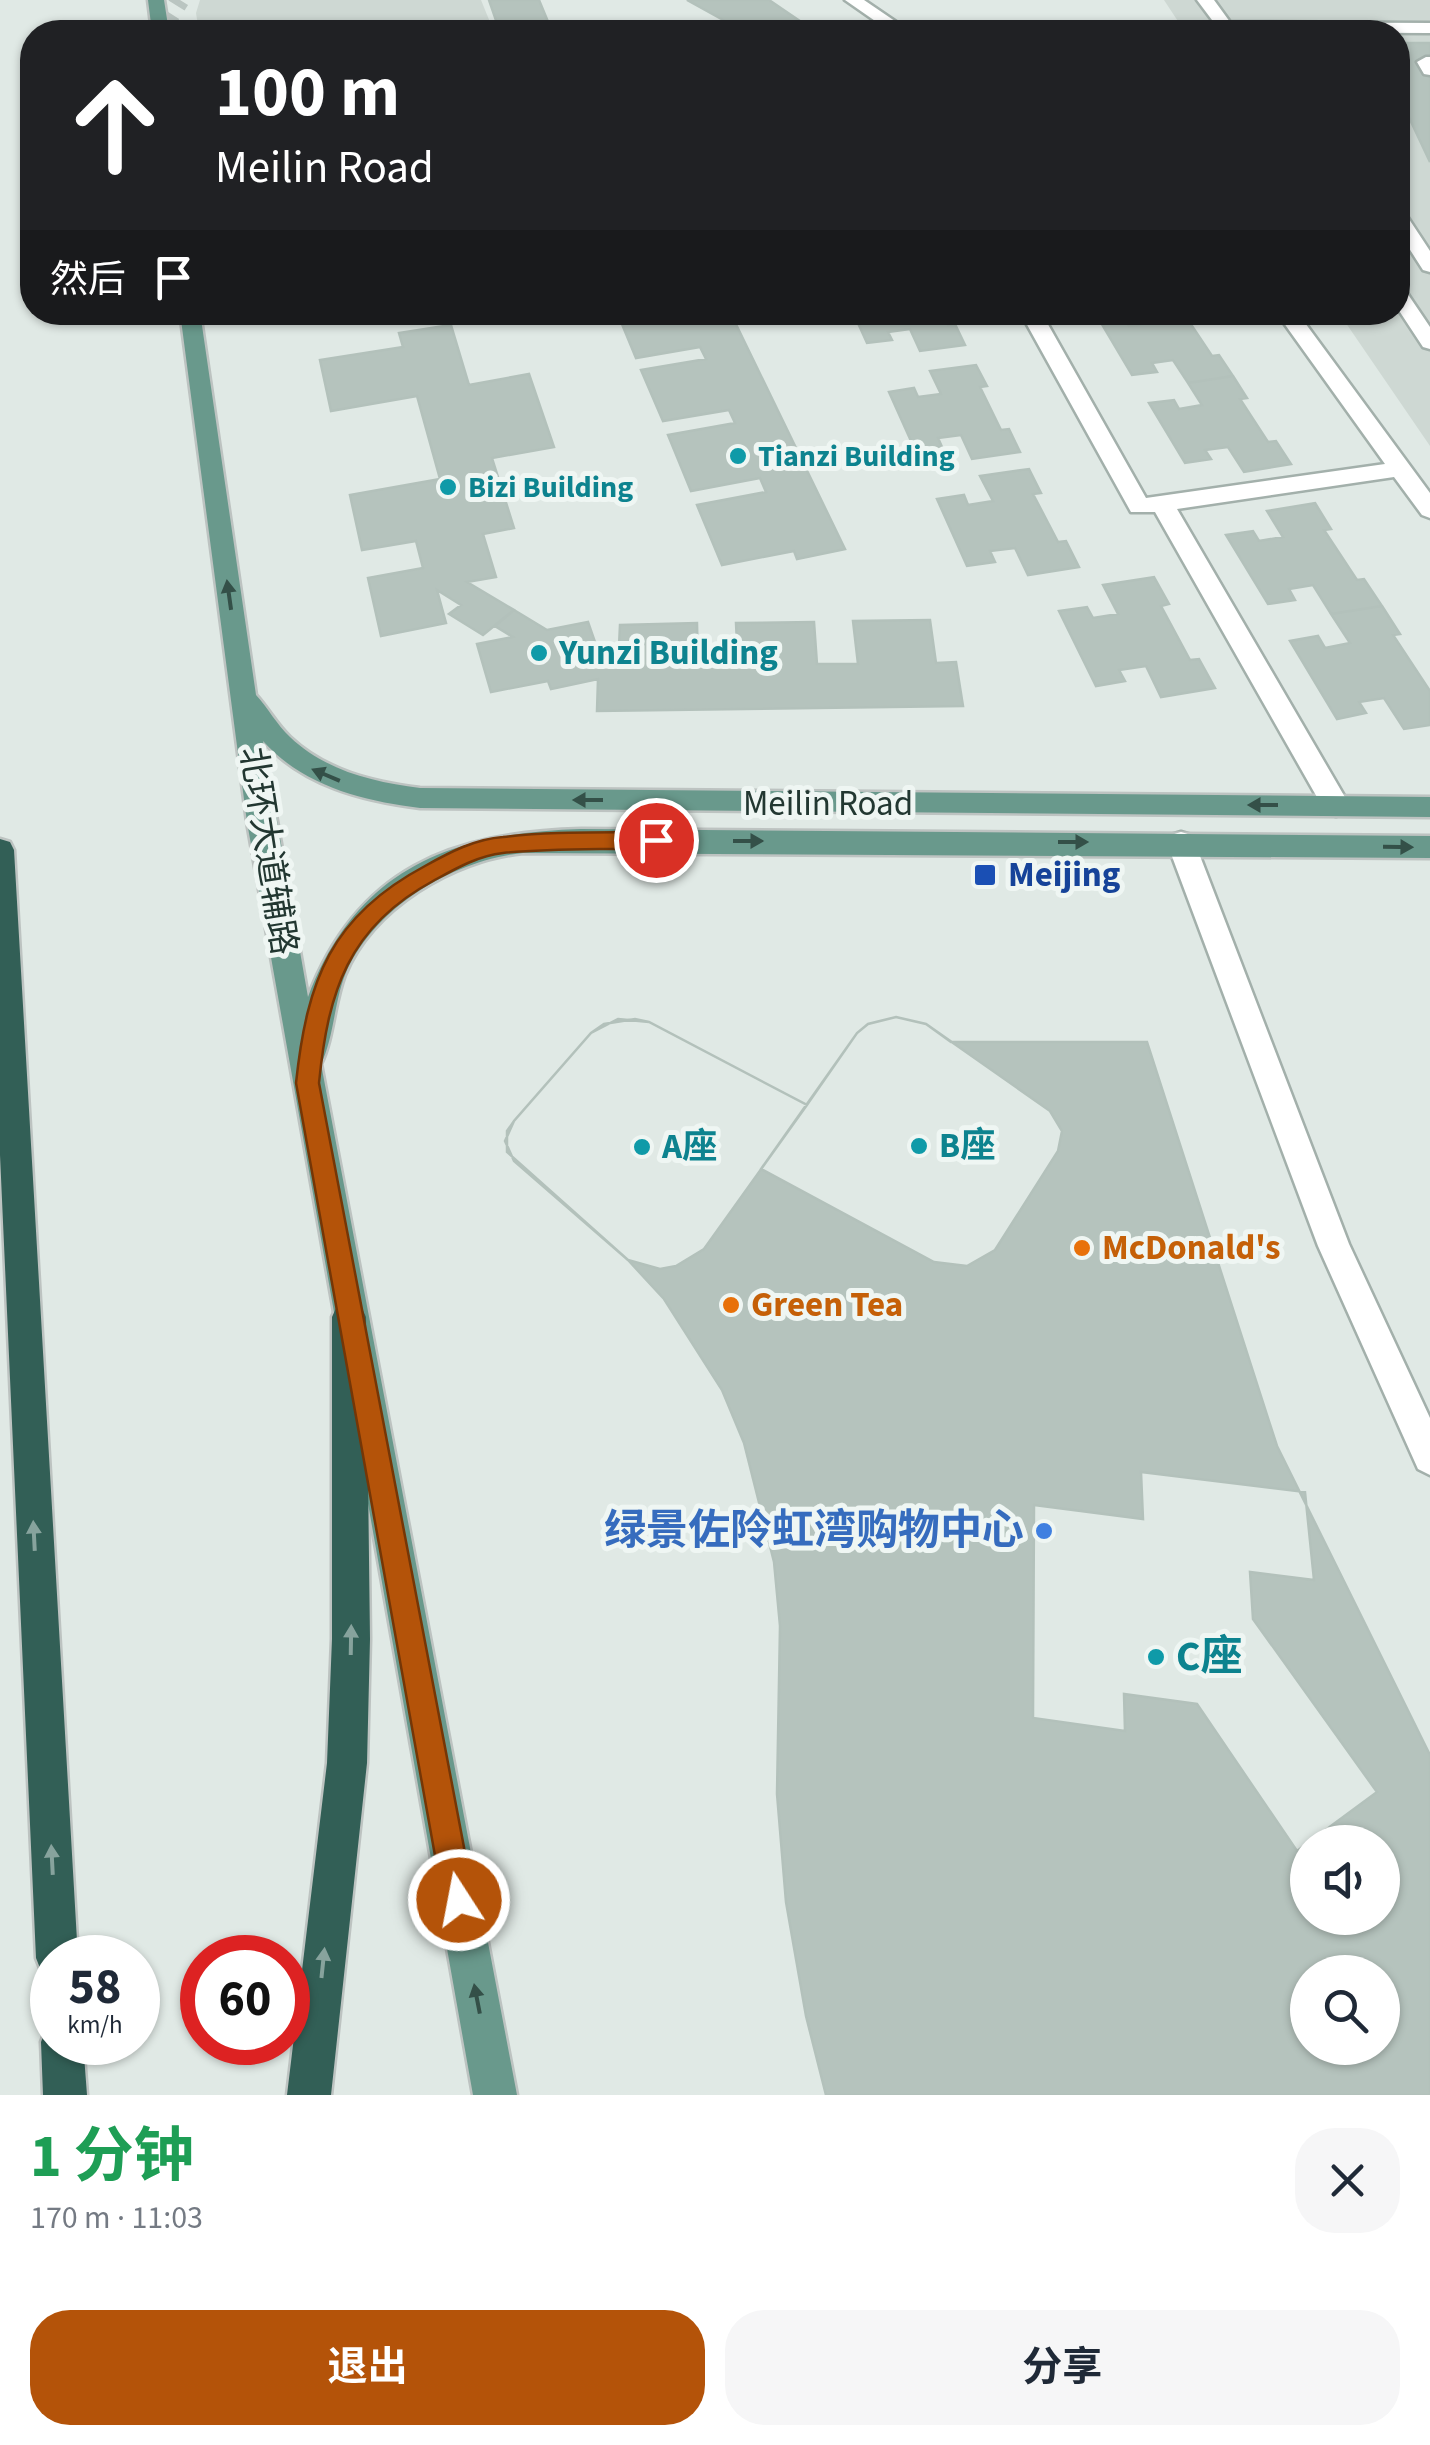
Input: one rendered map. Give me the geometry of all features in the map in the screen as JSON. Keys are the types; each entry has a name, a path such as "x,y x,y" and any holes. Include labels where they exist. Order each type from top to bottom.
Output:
{"highway":[{"path":"0,850 57,1935"},
{"path":"309,2095 347,1763 352,1639 350,1317"},
{"path":"63,2065 65,2095"}],"main road":[{"name":"北环大道辅路","path":"192,325 261,822 495,2095"},
{"name":"Meilin Road","path":"242,691 259,722 285,752 320,775 389,795 1430,808"},
{"name":"Meilin Road","path":"308,1083 317,1019 335,964 354,930 396,891 483,848 581,840 1430,848"}],"street":[{"path":"854,0 884,20"},
{"path":"874,0 905,20"},
{"path":"1430,62 1426,62 1430,70"},
{"path":"1410,235 1430,266"},
{"path":"1410,312 1430,343"},
{"path":"1037,325 1139,508 1400,469"},
{"path":"1295,325 1430,510"},
{"path":"1311,325 1430,483"},
{"path":"1162,504 1336,806"},
{"path":"1181,843 1334,1246 1430,1457"}],"shaded area":[{"path":"200,0 481,0 489,20 197,20"},
{"path":"1164,0 1430,0 1430,446 1347,325 1410,325 1410,20 1177,20"}],"building":[{"path":"489,0 539,0 547,20 496,20"},
{"path":"687,0 769,0 798,20 723,20"},
{"path":"1410,43 1430,43 1430,162 1410,120"},
{"name":"Bizi Building","path":"451,325 469,385 529,374 554,447 492,458 514,528 483,534 496,577 467,582 514,610 483,635 449,614 461,605 437,590 446,623 381,636 368,578 423,568 416,541 362,550 350,495 440,479 417,396 331,411 320,360 403,347 399,333"},
{"name":"Tianzi Building","path":"622,325 736,325 845,549 797,559 794,551 722,565 697,505 766,492 760,478 691,491 668,435 735,423 729,410 663,421 641,370 706,359 700,347 636,358"},
{"path":"859,325 955,325 965,345 920,351 910,329 888,332 892,340 867,343"},
{"path":"1102,325 1191,325 1212,356 1219,355 1233,376 1188,383 1173,360 1152,363 1157,372 1132,375"},
{"path":"976,365 987,386 980,387 1001,430 1009,429 1020,452 972,459 961,435 938,438 942,447 915,450 889,392 914,388 918,397 941,394 930,371"},
{"path":"1233,376 1247,398 1240,399 1268,442 1276,441 1291,464 1244,472 1228,447 1205,450 1211,459 1185,463 1149,403 1174,400 1179,409 1202,405 1188,383"},
{"path":"1029,469 1041,493 1033,494 1058,542 1066,541 1079,567 1028,575 1015,548 990,551 995,562 967,566 937,499 964,495 968,505 993,501 980,476"},
{"path":"1315,503 1331,529 1324,530 1357,580 1364,579 1382,606 1331,614 1313,585 1289,589 1295,600 1268,604 1226,535 1253,531 1259,541 1283,537 1267,511"},
{"path":"1154,577 1169,604 1161,606 1190,660 1199,659 1215,688 1161,697 1146,666 1119,670 1125,681 1096,686 1059,611 1087,607 1093,618 1118,614 1103,585"},
{"path":"1382,606 1400,634 1393,635 1430,691 1430,725 1404,729 1384,698 1359,702 1366,713 1337,719 1290,641 1318,636 1325,648 1350,643 1331,614"},
{"name":"Yunzi Building","path":"514,610 547,630 588,622 604,668 618,667 620,625 697,623 698,666 738,665 736,623 814,622 817,664 858,664 853,621 930,620 936,663 956,662 963,706 597,711 598,679 551,689 548,681 491,692 477,644 513,637 495,626"},
{"name":"绿景佐阾虹湾购物中心","path":"896,1017 926,1024 951,1042 1147,1042 1277,1446 1430,1755 1430,2095 826,2095 806,2016 786,1902 777,1794 780,1626 774,1562 744,1443 722,1390 664,1299 628,1260 514,1161 505,1141 514,1121 591,1033 604,1024 635,1019 649,1022 807,1105 857,1033 868,1024"},
{"name":"B座","path":"896,1017 926,1024 1050,1111 1062,1131 1058,1151 995,1250 967,1266 934,1262 761,1169 857,1033 868,1024"},
{"name":"A座","path":"618,1019 649,1022 807,1105 704,1249 676,1266 660,1269 628,1260 507,1152 507,1131 514,1121 591,1033"},
{"name":"C座","path":"1141,1472 1305,1492 1314,1580 1250,1572 1253,1619 1377,1792 1332,1825 1290,1825 1290,1841 1197,1704 1124,1694 1125,1731 1033,1718 1034,1505 1143,1519"}],"tunnel":[{"path":"167,20 180,0"}],"place":[{"name":"Tianzi Building","path":"738,456"},
{"name":"Bizi Building","path":"448,487"},
{"name":"Yunzi Building","path":"539,653"},
{"name":"Meijing","path":"985,875"},
{"name":"B座","path":"919,1146"},
{"name":"A座","path":"642,1147"},
{"name":"McDonald's","path":"1082,1248"},
{"name":"Green Tea","path":"731,1305"},
{"name":"绿景佐阾虹湾购物中心","path":"1044,1531"},
{"name":"C座","path":"1156,1657"}],"route":[{"path":"459,1900 308,1083 312,1038 328,981 344,947 366,916 396,891 464,854 483,848 519,842 656,840"}]}
